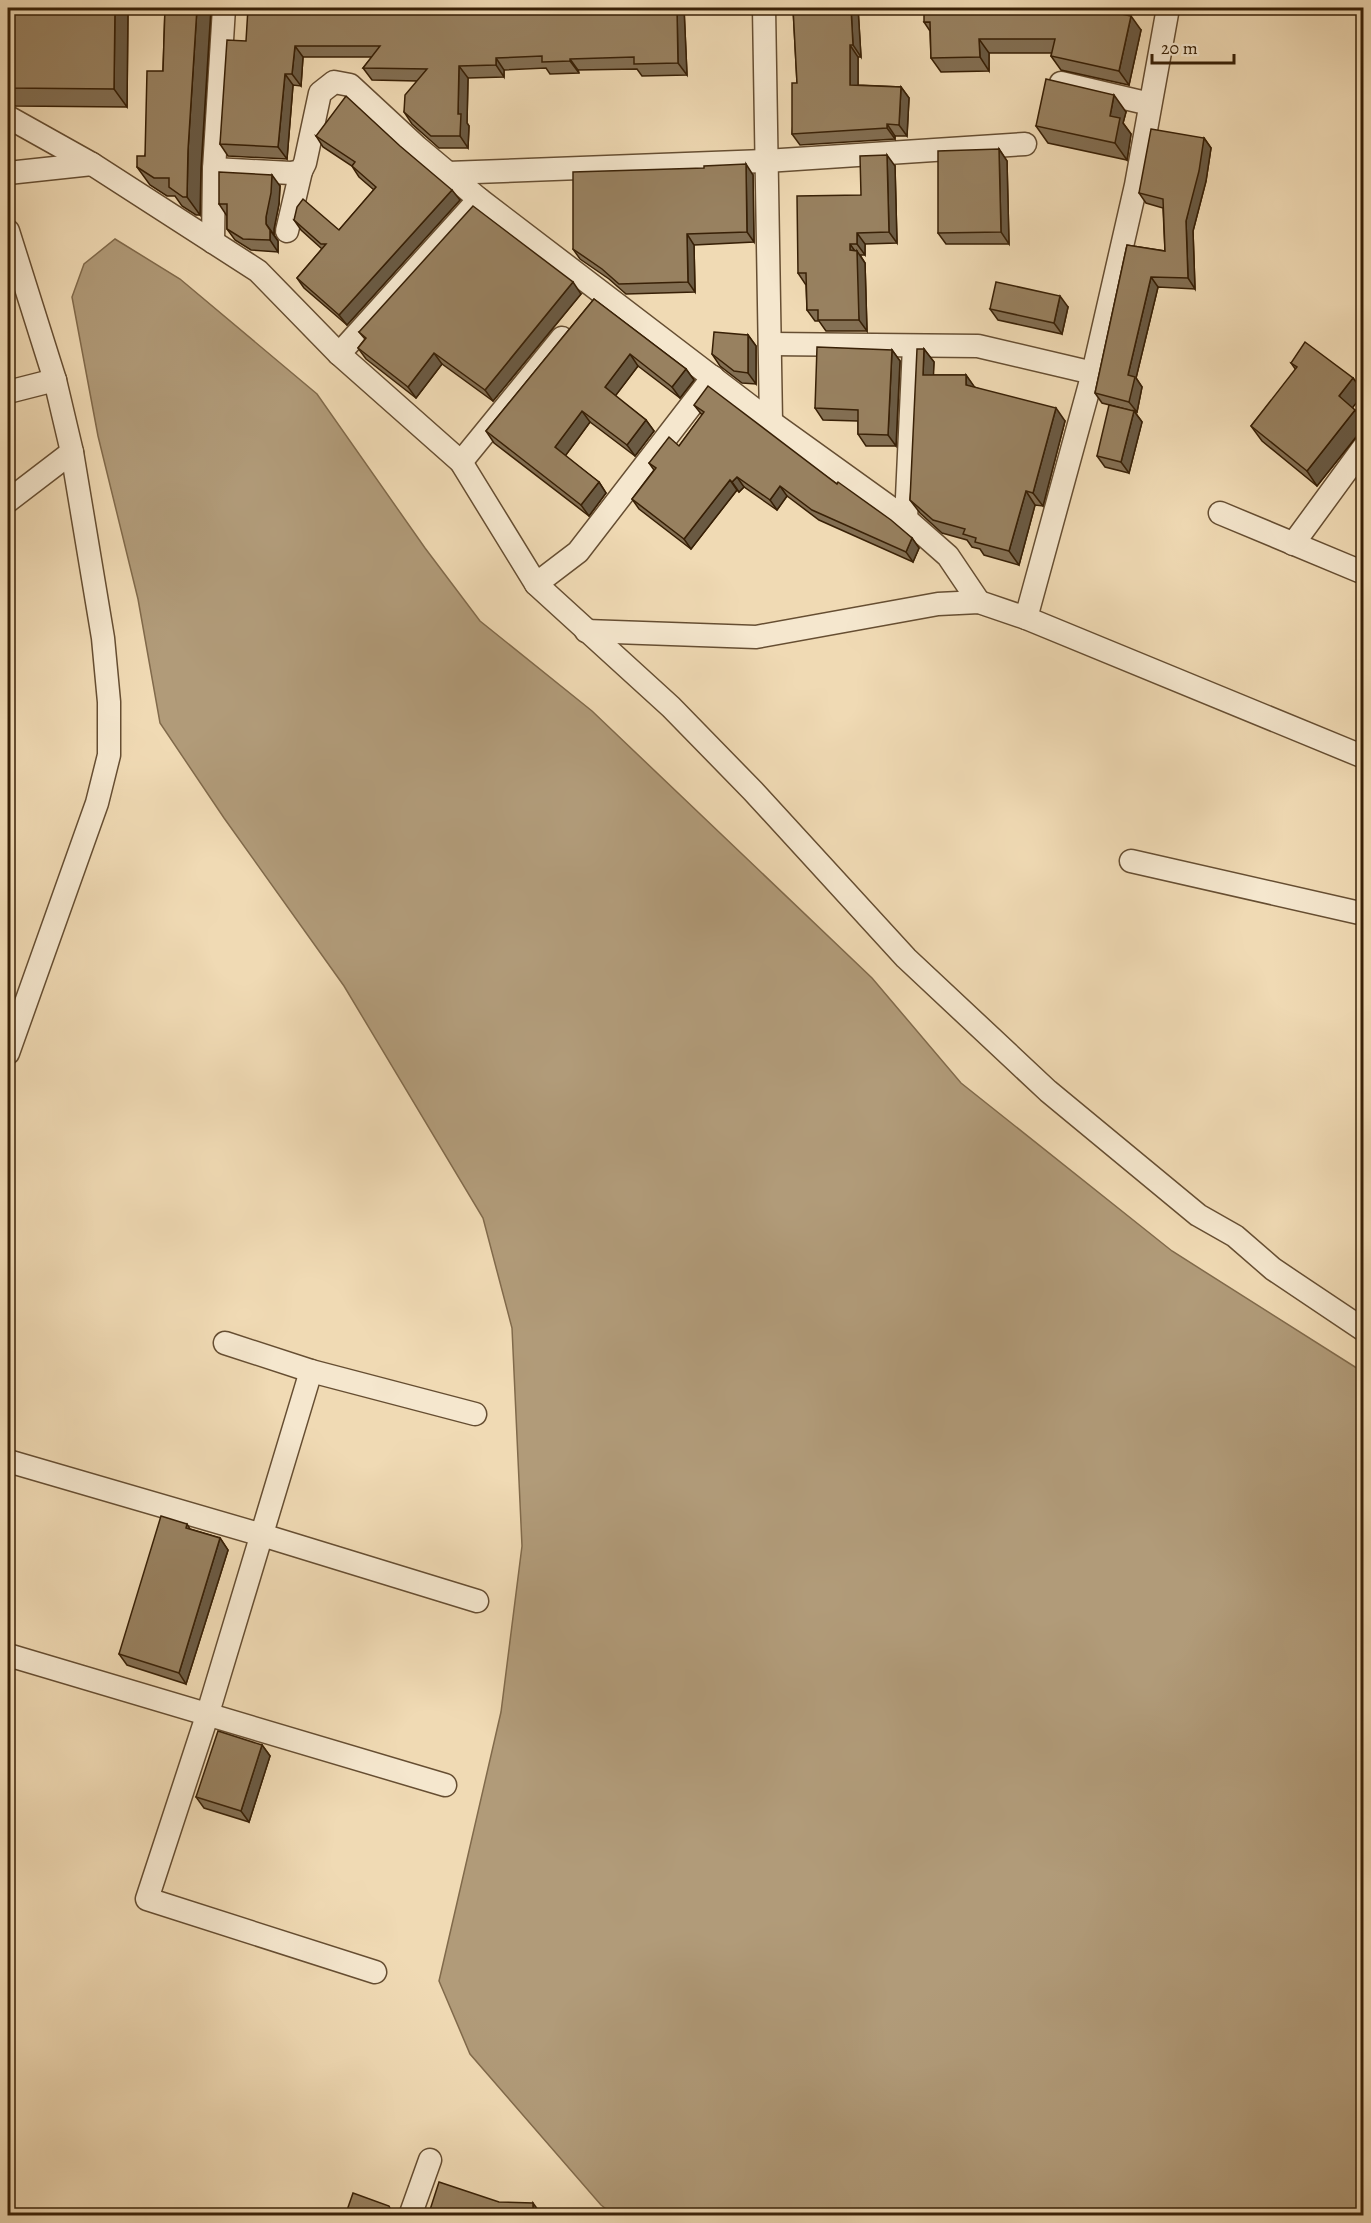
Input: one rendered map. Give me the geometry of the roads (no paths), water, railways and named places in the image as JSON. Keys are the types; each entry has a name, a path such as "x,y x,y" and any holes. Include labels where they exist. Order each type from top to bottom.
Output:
{"street":[{"path":"213,243 214,169 224,8"},
{"path":"764,8 771,422"},
{"path":"1026,618 1093,373 1136,185 1168,8"},
{"path":"287,231 320,93 334,82 350,85 479,199 771,422 906,519 948,556 979,602"},
{"path":"1061,83 1150,104"},
{"path":"8,117 93,164 258,271 339,354 461,462 536,584 671,707 753,791 906,958 1048,1091 1198,1215 1235,1236 1273,1269 1364,1330"},
{"path":"448,173 766,161 1025,144"},
{"path":"8,173 93,164"},
{"path":"214,169 291,173 301,171"},
{"path":"339,354 479,199"},
{"path":"8,231 55,380 72,452 104,638 109,702 109,755 97,803 9,1045"},
{"path":"461,462 601,290"},
{"path":"770,344 978,346 1093,373"},
{"path":"906,519 914,346"},
{"path":"536,584 578,552 713,377"},
{"path":"8,392 55,380"},
{"path":"1293,544 1364,447"},
{"path":"8,501 72,452"},
{"path":"1220,513 1364,573"},
{"path":"586,631 756,637 938,604 979,602 1026,618 1364,757"},
{"path":"1131,861 1364,914"},
{"path":"225,1343 311,1371 475,1414"},
{"path":"311,1371 207,1716 147,1899 375,1972"},
{"path":"8,1461 477,1600"},
{"path":"8,1655 445,1785"},
{"path":"410,2216 430,2160"}]}
